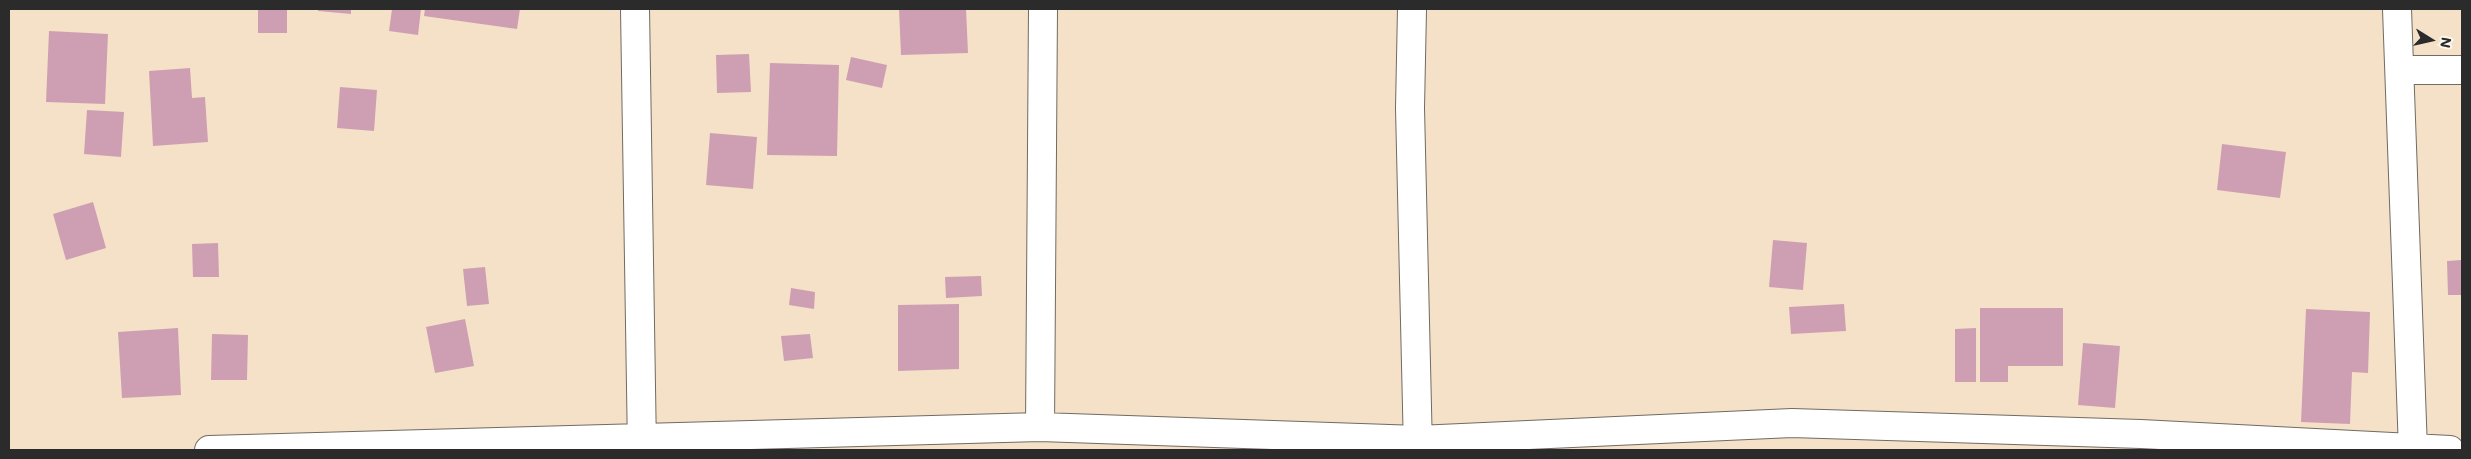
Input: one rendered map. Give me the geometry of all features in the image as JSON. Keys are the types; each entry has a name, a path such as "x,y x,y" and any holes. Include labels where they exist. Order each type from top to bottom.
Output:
{"street":[{"path":"635,9 642,443"},
{"path":"1040,427 1043,9"},
{"path":"1412,9 1410,108 1418,445"},
{"path":"2397,9 2413,450"},
{"path":"2400,70 2462,70"},
{"path":"209,450 642,443 1040,427 1418,445 1792,422 2141,434 2413,450 2450,450"}],"building":[{"path":"258,9 287,9 287,33 258,33"},
{"path":"318,9 351,9 351,14 318,11"},
{"path":"392,9 421,9 418,35 389,31"},
{"path":"425,9 520,9 517,29 424,16"},
{"path":"899,9 966,9 968,53 901,55"},
{"path":"49,31 108,34 105,104 46,102"},
{"path":"749,54 751,92 717,93 716,55"},
{"path":"851,57 887,65 882,88 846,80"},
{"path":"770,63 839,65 837,156 767,155"},
{"path":"190,68 192,98 205,97 208,142 153,146 149,71"},
{"path":"340,87 377,90 374,131 337,128"},
{"path":"87,110 124,112 121,157 84,154"},
{"path":"710,133 757,137 753,189 706,185"},
{"path":"2222,144 2286,152 2280,198 2217,190"},
{"path":"93,202 106,248 66,260 53,214"},
{"path":"1773,240 1807,243 1803,290 1769,287"},
{"path":"218,243 219,277 193,277 192,244"},
{"path":"2462,260 2462,295 2448,295 2447,261"},
{"path":"485,267 489,304 467,306 463,269"},
{"path":"981,276 982,296 946,298 945,277"},
{"path":"791,288 815,292 814,309 789,305"},
{"path":"959,304 959,369 898,371 898,305"},
{"path":"1844,304 1846,331 1791,334 1789,307"},
{"path":"1980,308 2063,308 2063,366 2008,366 2008,382 1980,382"},
{"path":"2306,309 2370,312 2368,373 2352,372 2350,424 2301,422"},
{"path":"465,319 474,366 435,373 426,327"},
{"path":"178,328 181,395 122,398 118,332"},
{"path":"1976,328 1976,382 1955,382 1955,329"},
{"path":"212,334 248,335 247,380 211,380"},
{"path":"810,334 813,358 784,361 781,336"},
{"path":"2083,343 2120,346 2115,408 2078,405"}]}
